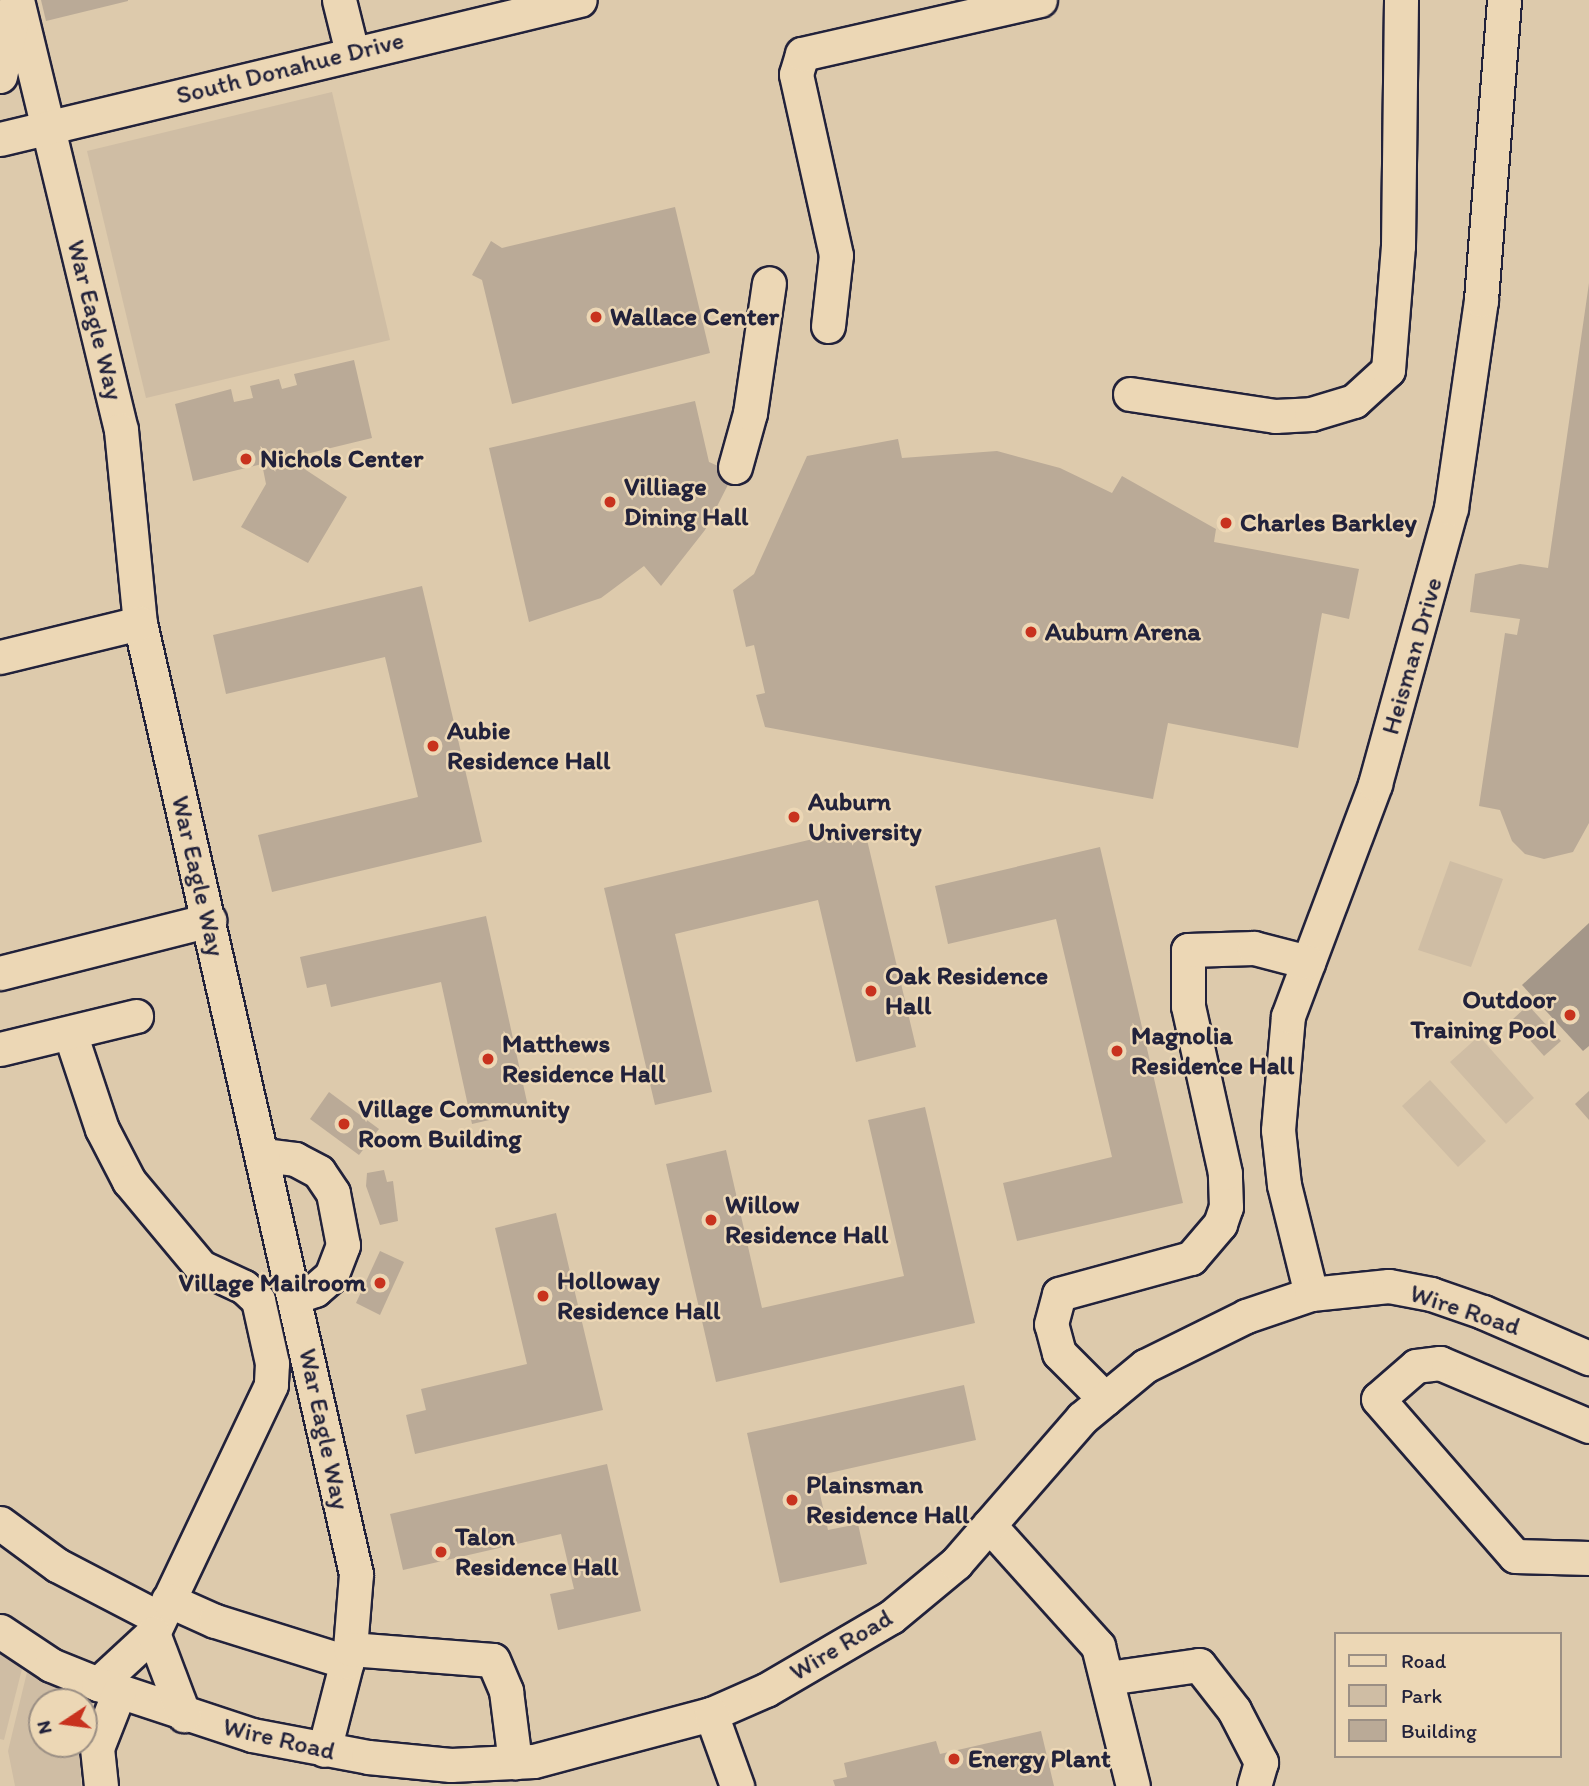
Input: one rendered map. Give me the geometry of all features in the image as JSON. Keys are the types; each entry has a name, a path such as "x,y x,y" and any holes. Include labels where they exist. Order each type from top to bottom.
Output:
{"street":[{"path":"0,76 17,0"},
{"name":"War Eagle Way","path":"17,0 121,430 140,623 263,1155 356,1574 348,1655 324,1750"},
{"name":"South Donahue Drive","path":"0,139 48,127 346,27 580,0"},
{"path":"828,326 836,255 796,74 802,54 1040,0"},
{"path":"1130,394 1249,413 1311,414 1354,401 1388,370 1399,233 1401,0"},
{"name":"Heisman Drive","path":"1311,1294 1284,1185 1277,1101 1289,1016 1375,784 1451,508 1481,300 1504,0"},
{"path":"735,467 750,413 769,283"},
{"path":"0,657 140,623"},
{"path":"0,973 209,920"},
{"path":"1105,1399 1059,1353 1051,1324 1059,1294 1191,1258 1220,1224 1226,1207 1225,1173 1188,1006 1188,950 1254,948 1308,962"},
{"path":"0,1049 136,1016"},
{"path":"70,1033 102,1129 129,1181 201,1267 244,1287 258,1300 272,1363 271,1385 160,1617 109,1688 97,1748 101,1786"},
{"path":"263,1155 295,1159 319,1172 333,1193 343,1245 331,1276 315,1290 295,1297"},
{"name":"Wire Road","path":"0,1631 51,1665 184,1715 324,1750 451,1765 514,1762 711,1714 766,1690 891,1617 956,1563 1105,1399 1144,1366 1216,1327 1311,1294 1389,1286 1432,1293 1589,1358"},
{"path":"1586,1416 1440,1363 1416,1366 1378,1399 1515,1556 1589,1558"},
{"path":"0,1523 57,1565 160,1617 215,1621 348,1655 493,1660 506,1691 514,1762"},
{"path":"989,1525 1098,1646 1133,1786"},
{"path":"160,1617 184,1715"},
{"path":"1108,1678 1199,1665 1234,1710 1261,1762 1254,1786"},
{"path":"711,1714 737,1786"}],"shaded area":[{"name":"Auburn University","path":"0,0 1589,0 1589,1786 0,1786"},
{"name":"Outdoor Training Pool","path":"1589,923 1589,1046 1583,1051 1522,985"}],"green space":[{"path":"332,92 390,340 146,398 87,151"},
{"path":"1450,861 1503,879 1471,967 1418,950"},
{"path":"1479,1036 1534,1098 1506,1124 1450,1062"},
{"path":"1430,1080 1486,1141 1458,1167 1402,1106"},
{"path":"0,1651 23,1665 4,1740 0,1739"},
{"path":"28,1668 62,1688 28,1688 28,1758 80,1758 81,1786 15,1786 8,1751"}],"building":[{"path":"41,0 128,0 128,1 46,21"},
{"name":"Wallace Center","path":"675,207 710,353 512,404 482,280 472,275 491,241 502,248"},
{"path":"1589,283 1589,823 1573,852 1544,859 1525,854 1512,841 1500,810 1479,806 1505,633 1517,635 1520,619 1470,612 1475,574 1520,564 1548,568"},
{"name":"Nichols Center","path":"354,360 372,438 302,455 306,470 347,497 308,563 241,527 266,484 262,464 193,481 175,404 231,389 234,402 253,398 250,386 279,379 282,389 297,385 294,374"},
{"name":"Villiage Dining Hall","path":"695,401 709,462 734,473 705,530 661,586 644,566 601,598 529,622 489,448"},
{"name":"Auburn Arena","path":"898,439 902,458 997,451 1060,468 1112,493 1122,476 1216,529 1214,542 1359,569 1349,619 1322,613 1298,748 1168,723 1153,799 765,727 756,695 765,693 754,645 746,647 733,590 754,574 807,456"},
{"name":"Aubie Residence Hall","path":"422,586 482,842 272,892 258,835 418,797 385,657 226,694 213,635"},
{"name":"Oak Residence Hall","path":"864,827 916,1047 856,1062 818,900 675,934 712,1092 655,1105 604,888"},
{"name":"Magnolia Residence Hall","path":"1100,847 1183,1203 1017,1241 1003,1183 1112,1157 1056,919 948,944 935,886"},
{"name":"Matthews Residence Hall","path":"486,916 529,1111 472,1124 441,982 331,1007 326,984 307,988 300,957"},
{"path":"1528,1005 1561,1041 1544,1056 1512,1020"},
{"path":"1589,1091 1589,1120 1575,1104"},
{"name":"Village Community Room Building","path":"329,1092 379,1129 359,1155 310,1119"},
{"name":"Willow Residence Hall","path":"925,1107 975,1323 716,1382 666,1164 726,1150 762,1308 904,1276 868,1120"},
{"path":"384,1170 387,1182 393,1181 398,1221 380,1225 366,1186 367,1173"},
{"name":"Holloway Residence Hall","path":"556,1213 603,1410 415,1454 406,1415 426,1410 421,1389 527,1364 495,1228"},
{"name":"Village Mailroom","path":"380,1251 404,1262 380,1315 356,1303"},
{"name":"Plainsman Residence Hall","path":"964,1385 976,1440 816,1476 828,1530 858,1524 867,1564 780,1583 747,1433"},
{"name":"Talon Residence Hall","path":"607,1464 641,1611 558,1630 550,1594 574,1589 561,1534 403,1570 390,1514"},
{"name":"Energy Plant","path":"1041,1731 1054,1786 835,1786 833,1780 847,1777 844,1763 936,1741 940,1754"}],"place":[{"name":"Wallace Center","path":"596,317"},
{"name":"Nichols Center","path":"246,459"},
{"name":"Villiage Dining Hall","path":"610,502"},
{"name":"Charles Barkley","path":"1226,523"},
{"name":"Auburn Arena","path":"1031,632"},
{"name":"Aubie Residence Hall","path":"433,746"},
{"name":"Auburn University","path":"794,817"},
{"name":"Oak Residence Hall","path":"871,991"},
{"name":"Outdoor Training Pool","path":"1570,1015"},
{"name":"Magnolia Residence Hall","path":"1117,1051"},
{"name":"Matthews Residence Hall","path":"488,1059"},
{"name":"Village Community Room Building","path":"344,1124"},
{"name":"Willow Residence Hall","path":"711,1220"},
{"name":"Village Mailroom","path":"380,1283"},
{"name":"Holloway Residence Hall","path":"543,1296"},
{"name":"Plainsman Residence Hall","path":"792,1500"},
{"name":"Talon Residence Hall","path":"441,1552"},
{"name":"Energy Plant","path":"954,1759"}]}
